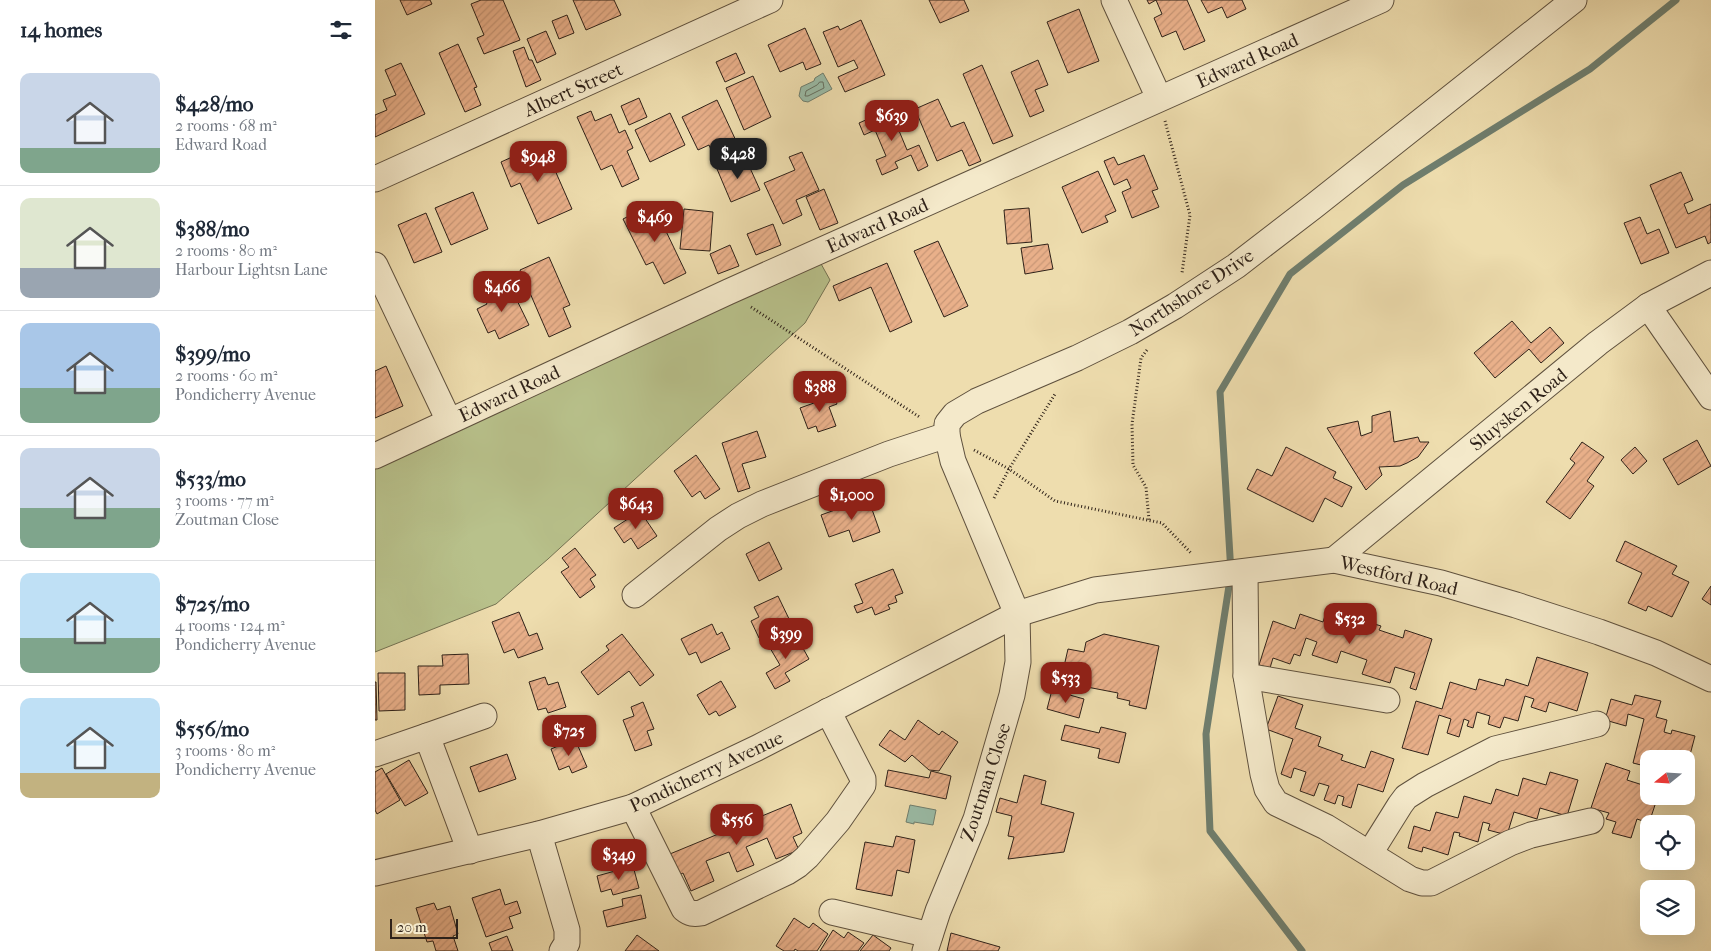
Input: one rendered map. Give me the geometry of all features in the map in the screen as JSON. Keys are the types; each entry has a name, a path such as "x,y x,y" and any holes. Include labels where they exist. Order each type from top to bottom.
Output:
{"street":[{"name":"Albert Street","path":"375,179 770,0"},
{"path":"1114,0 1159,98"},
{"name":"Edward Road","path":"375,456 728,292 1381,0"},
{"name":"Northshore Drive","path":"947,436 947,424 955,414 977,401 1077,358 1130,332 1175,306 1236,266 1574,0"},
{"path":"375,265 449,421"},
{"name":"Sluysken Road","path":"1334,560 1598,343 1648,306 1711,273"},
{"path":"1648,306 1711,397"},
{"path":"635,595 738,516 762,504 889,454 947,436 953,461 1017,614"},
{"name":"Westford Road","path":"1017,614 1095,590 1334,560 1441,583 1516,605 1656,653 1711,678"},
{"path":"1245,572 1247,676 1263,774 1270,796 1275,803 1326,827 1410,879 1422,883 1431,883 1510,843 1531,835 1591,821"},
{"name":"Pondicherry Avenue","path":"375,873 539,834 633,808 757,748 1017,614"},
{"name":"Zoutman Close","path":"927,943 947,888 976,819 1012,695 1018,662 1017,614"},
{"path":"1247,676 1387,700"},
{"path":"633,808 687,912 693,914 701,913 787,872 807,857 838,821 863,785 863,779 828,711"},
{"path":"375,754 484,716"},
{"path":"1370,853 1399,805 1425,785 1495,749 1597,724"},
{"path":"427,736 470,851"},
{"path":"539,834 567,930 567,943 562,951"},
{"path":"833,912 927,943"}],"path":[{"path":"1159,98 1190,215 1184,263 1175,306"},
{"path":"728,292 947,436 1009,469 1055,501 1162,523 1213,576"},
{"path":"1149,520 1146,487 1133,465 1132,424 1141,358 1151,344"},
{"path":"980,525 1009,469 1058,390"}],"green space":[{"path":"820,262 830,280 805,323 548,559 496,604 375,652 375,467"}],"water":[{"path":"823,73 832,89 808,102 803,101 799,96 801,87 814,81 815,78"},
{"path":"910,805 936,810 933,825 906,822"}],"building":[{"path":"400,0 430,0 432,4 407,15"},
{"path":"481,0 503,0 520,40 484,54 477,38 484,35 471,4"},
{"path":"573,0 614,0 621,15 586,30"},
{"path":"929,0 964,0 969,11 940,23"},
{"path":"1147,0 1156,0 1149,4"},
{"path":"1156,0 1187,0 1205,41 1184,50 1176,31 1162,37 1154,18 1162,14"},
{"path":"1201,0 1242,0 1246,9 1227,18 1222,7 1208,13"},
{"path":"1079,9 1099,61 1068,73 1047,22"},
{"path":"567,15 574,33 559,39 552,21"},
{"path":"861,20 885,75 845,92 838,77 858,68 854,60 838,67 823,32 838,26 840,30"},
{"path":"805,28 821,64 806,70 803,62 780,72 768,45"},
{"path":"546,31 556,54 537,63 527,39"},
{"path":"458,44 477,87 474,88 481,105 465,112 439,53"},
{"path":"524,47 529,60 532,60 541,80 526,87 513,51"},
{"path":"736,53 745,73 725,82 716,62"},
{"path":"1038,60 1048,85 1035,90 1044,111 1030,117 1011,72"},
{"path":"401,63 425,114 375,137 375,115 387,110 383,100 396,95 385,70"},
{"path":"982,65 1013,136 993,144 963,74"},
{"path":"753,76 771,117 744,130 726,88"},
{"path":"639,98 647,117 629,125 621,106"},
{"path":"938,99 951,127 964,122 981,161 969,166 962,150 937,161 915,109"},
{"path":"717,100 738,145 714,157 709,145 698,150 682,117"},
{"path":"895,107 900,119 895,121 907,150 919,145 928,166 918,171 911,155 895,162 898,168 882,175 876,160 886,156 875,130 864,135 859,123"},
{"path":"591,111 595,121 611,114 619,133 625,130 633,148 627,151 639,179 622,187 612,165 601,170 577,117"},
{"path":"670,113 685,145 650,162 635,130"},
{"path":"543,143 572,209 538,224 520,183 511,187 501,162"},
{"path":"802,152 819,190 796,200 802,215 783,224 764,183 795,170 789,157"},
{"path":"1144,155 1158,189 1152,191 1159,207 1132,218 1122,192 1131,188 1127,179 1114,185 1104,161 1114,157 1118,165"},
{"path":"745,157 760,190 731,202 717,169"},
{"path":"1098,171 1116,211 1105,216 1108,222 1082,233 1062,187"},
{"path":"1681,172 1693,200 1684,204 1688,214 1711,204 1711,242 1708,244 1705,236 1676,248 1650,185"},
{"path":"824,189 838,223 820,230 806,197"},
{"path":"473,192 488,229 451,245 435,208"},
{"path":"653,204 686,273 664,284 653,262 646,265 623,219"},
{"path":"1029,208 1032,242 1007,244 1004,210"},
{"path":"684,209 713,212 710,251 680,249"},
{"path":"426,213 442,252 414,263 398,225"},
{"path":"1640,217 1647,234 1659,229 1669,253 1641,264 1624,223"},
{"path":"773,224 781,245 756,255 747,234"},
{"path":"938,241 968,306 944,317 914,251"},
{"path":"1048,244 1053,269 1025,274 1021,248"},
{"path":"730,245 739,266 718,274 710,254"},
{"path":"549,257 570,305 563,308 571,327 549,337 520,270"},
{"path":"887,263 912,322 890,332 871,287 839,301 833,286"},
{"path":"509,284 529,325 499,339 495,330 488,333 477,309 487,304 483,296"},
{"path":"1512,321 1531,343 1550,327 1564,343 1541,363 1529,349 1495,378 1474,353"},
{"path":"386,366 403,406 375,418 375,371"},
{"path":"831,388 837,404 829,407 836,426 818,432 816,426 808,429 800,408 825,399 823,392"},
{"path":"1390,411 1394,442 1418,437 1420,442 1429,442 1418,457 1407,463 1400,466 1379,467 1382,475 1366,490 1327,428 1358,421 1361,436 1372,432 1372,416"},
{"path":"757,431 766,457 742,464 750,488 738,492 722,443"},
{"path":"1697,440 1711,466 1678,485 1663,459"},
{"path":"1582,442 1604,457 1587,481 1594,486 1570,519 1546,502 1575,463 1570,459"},
{"path":"1286,447 1336,472 1333,478 1352,487 1342,507 1325,498 1313,522 1247,489 1257,469 1272,476"},
{"path":"1635,447 1647,461 1633,474 1621,460"},
{"path":"696,455 720,489 705,499 700,491 692,497 674,471"},
{"path":"868,498 880,532 853,542 849,530 829,537 821,515"},
{"path":"640,511 657,536 638,549 631,538 624,543 614,528"},
{"path":"1625,541 1677,566 1672,574 1689,582 1672,617 1648,606 1646,611 1628,603 1642,573 1616,561"},
{"path":"769,542 782,569 759,581 746,554"},
{"path":"575,548 596,575 590,579 595,587 580,598 561,572 569,567 562,558"},
{"path":"893,569 903,593 895,596 897,602 888,605 890,609 875,615 872,607 857,613 854,606 863,603 855,584"},
{"path":"1711,586 1711,605 1702,599"},
{"path":"778,596 791,623 759,638 751,621 759,617 754,607"},
{"path":"1327,609 1381,626 1379,630 1403,638 1405,630 1432,639 1416,690 1410,688 1415,673 1395,667 1390,683 1362,674 1367,660 1341,651 1337,663 1312,655 1317,642 1306,638 1300,656 1294,654 1290,664 1273,658 1270,668 1259,665 1273,621 1295,629 1300,614 1323,622"},
{"path":"519,612 529,636 537,633 543,649 518,658 514,649 504,653 492,622"},
{"path":"712,624 717,635 722,632 730,649 701,663 696,652 689,655 681,639"},
{"path":"622,634 654,675 640,686 629,671 598,695 581,672 609,650 606,646"},
{"path":"795,634 809,659 785,673 790,681 775,689 766,673 780,665 770,648"},
{"path":"1104,634 1159,646 1146,709 1129,705 1130,701 1117,698 1118,693 1087,687 1088,681 1062,675 1068,649 1084,652 1086,642"},
{"path":"468,654 469,684 440,685 440,694 419,695 418,666 443,666 442,655"},
{"path":"1537,657 1588,673 1577,711 1549,702 1546,712 1531,707 1534,699 1525,696 1518,721 1504,717 1500,728 1488,724 1490,716 1477,712 1473,728 1467,726 1469,721 1464,719 1459,737 1447,733 1451,719 1439,715 1428,755 1402,748 1416,701 1442,709 1450,682 1476,690 1479,679 1504,686 1506,679 1528,686"},
{"path":"378,673 405,673 405,710 379,711"},
{"path":"545,677 548,685 558,682 566,707 548,713 546,708 538,710 529,682"},
{"path":"721,681 736,707 719,716 716,711 709,715 697,695"},
{"path":"376,682 377,720 375,720"},
{"path":"1052,690 1084,699 1079,718 1047,709"},
{"path":"1635,695 1661,701 1656,717 1667,720 1664,732 1671,734 1672,730 1695,736 1691,750 1640,750 1640,765 1633,763 1644,719 1628,714 1626,726 1605,720 1611,699 1632,705"},
{"path":"1278,696 1303,705 1295,728 1321,737 1318,746 1343,755 1341,760 1365,768 1371,751 1394,759 1383,792 1358,784 1351,808 1342,805 1344,797 1338,795 1335,804 1324,800 1329,786 1319,783 1314,796 1300,791 1306,772 1294,768 1291,778 1281,774 1293,739 1266,729"},
{"path":"643,702 654,729 647,731 652,745 635,751 623,720 634,716 631,707"},
{"path":"918,720 939,735 942,731 958,742 939,771 929,770 912,755 905,762 879,745 890,730 905,740"},
{"path":"1065,725 1099,733 1101,727 1126,733 1119,763 1098,758 1100,749 1061,740"},
{"path":"575,739 587,767 572,773 569,766 559,770 551,749"},
{"path":"507,754 516,779 479,792 470,767"},
{"path":"409,760 428,793 405,806 386,774"},
{"path":"1606,763 1630,771 1627,780 1640,784 1640,805 1655,805 1652,815 1640,815 1640,820 1637,819 1631,838 1612,833 1616,822 1606,819 1609,813 1591,808"},
{"path":"382,768 400,800 377,814 375,810 375,772"},
{"path":"888,770 929,778 931,771 951,776 946,799 885,786"},
{"path":"1550,772 1578,780 1567,816 1540,808 1537,819 1514,812 1507,835 1488,830 1490,824 1483,822 1478,842 1459,836 1460,833 1454,832 1448,855 1423,847 1422,852 1408,848 1414,826 1430,831 1436,812 1458,818 1464,796 1491,804 1496,789 1518,796 1523,778 1546,785"},
{"path":"1024,775 1046,781 1041,804 1074,813 1064,852 1008,859 1014,837 1008,836 1012,816 996,812 1000,798 1017,803"},
{"path":"791,804 802,833 793,837 799,850 776,859 767,838 746,847 754,865 737,872 729,852 706,861 714,881 691,891 683,873 674,877 665,856"},
{"path":"896,836 915,840 909,873 897,870 892,896 856,889 865,842 893,847"},
{"path":"633,866 639,888 613,895 611,889 601,892 597,876"},
{"path":"500,889 505,905 517,901 521,913 509,917 513,928 486,937 472,898"},
{"path":"641,895 646,918 607,927 603,911 623,906 622,899"},
{"path":"434,903 437,910 450,906 458,934 453,936 458,951 436,951 433,941 427,942 416,908"},
{"path":"794,918 809,928 813,923 828,934 817,951 798,951 795,949 794,951 784,951 776,946"},
{"path":"833,930 844,938 848,932 864,943 858,951 820,951"},
{"path":"951,933 1000,947 998,951 947,951"},
{"path":"637,935 659,951 625,951"},
{"path":"873,935 891,948 889,951 860,951"},
{"path":"507,936 513,951 492,951 489,943"}],"waterway":[{"path":"1302,951 1210,831 1206,734 1231,573 1220,392 1290,274 1403,185 1590,69 1676,0"}]}
